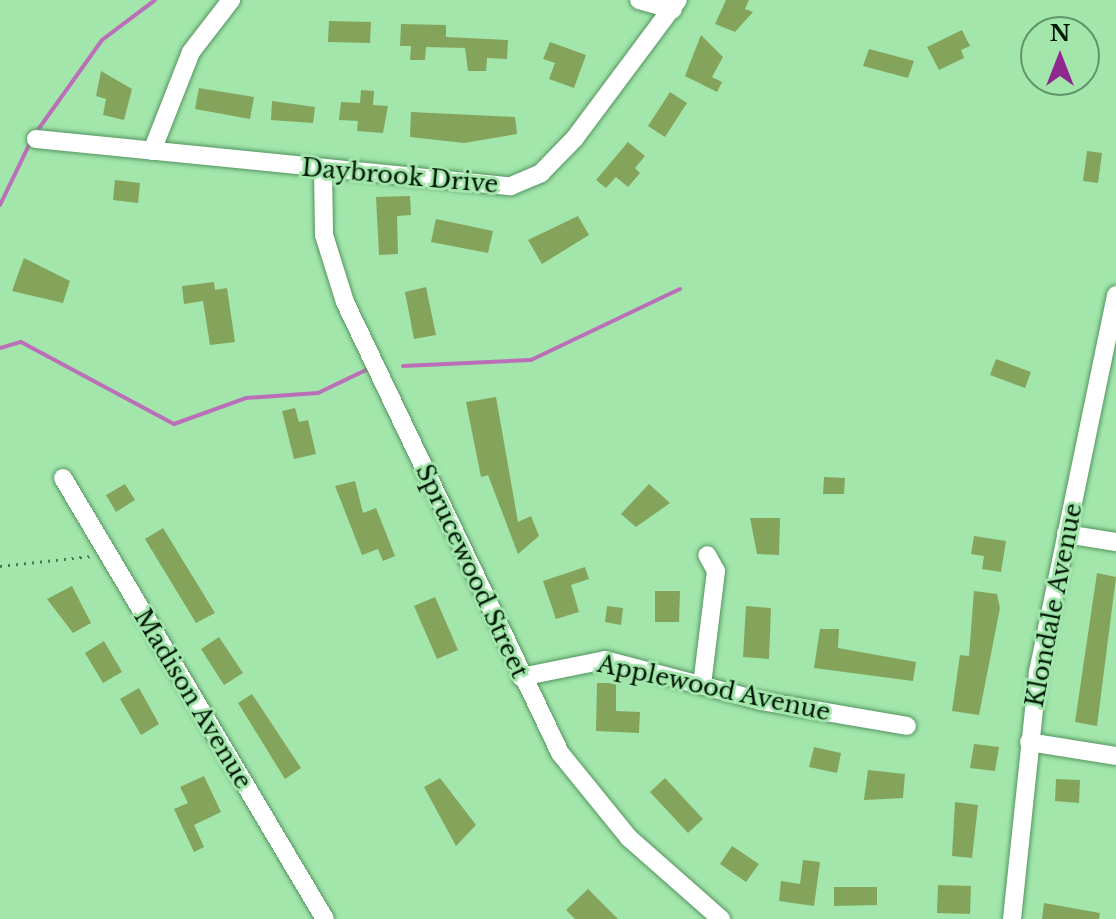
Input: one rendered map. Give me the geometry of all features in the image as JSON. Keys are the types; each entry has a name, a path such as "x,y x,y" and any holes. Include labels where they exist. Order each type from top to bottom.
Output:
{"street":[{"path":"152,151 191,52 231,0"},
{"path":"639,0 675,5"},
{"name":"Daybrook Drive","path":"36,139 493,186 532,180 619,85 675,5"},
{"name":"Sprucewood Street","path":"323,169 324,235 345,302 521,677 593,800 721,919"},
{"name":"Klondale Avenue","path":"1012,919 1029,742 1066,534 1116,295"},
{"name":"Madison Avenue","path":"63,478 325,919"},
{"path":"1066,534 1116,542"},
{"path":"702,685 716,571 707,555"},
{"name":"Applewood Avenue","path":"521,677 605,660 702,685 907,726"},
{"path":"1029,742 1116,756"}],"path":[{"path":"0,566 106,553"}],"building":[{"path":"726,0 749,0 745,9 753,12 735,32 715,24"},
{"path":"329,21 371,22 370,43 328,42"},
{"path":"401,24 446,25 446,37 508,40 507,59 487,58 486,71 468,71 465,48 426,47 425,60 410,60 411,46 400,46"},
{"path":"962,30 970,46 961,50 964,58 939,70 927,47"},
{"path":"701,35 723,57 712,77 722,82 717,92 685,76"},
{"path":"550,42 586,55 574,88 549,79 555,63 543,59"},
{"path":"869,49 914,61 908,78 863,66"},
{"path":"101,71 132,89 124,120 103,115 106,99 96,96"},
{"path":"199,88 254,97 250,119 195,109"},
{"path":"361,90 374,91 373,105 388,106 383,133 357,131 358,121 339,120 341,102 360,103"},
{"path":"670,92 687,103 665,137 648,126"},
{"path":"272,101 315,107 313,123 271,120"},
{"path":"411,112 515,117 517,134 464,143 410,137"},
{"path":"628,142 645,156 635,168 640,173 628,187 616,177 606,188 596,180"},
{"path":"1087,151 1102,153 1098,183 1083,181"},
{"path":"115,180 140,183 138,203 113,200"},
{"path":"410,196 411,215 397,216 398,254 379,255 376,197"},
{"path":"578,216 589,235 542,264 528,240"},
{"path":"436,219 493,231 488,253 431,242"},
{"path":"24,258 70,281 63,303 12,291"},
{"path":"214,282 215,290 227,288 235,342 210,345 203,301 184,304 182,286"},
{"path":"426,287 436,335 414,339 405,292"},
{"path":"996,359 1031,372 1025,388 990,375"},
{"path":"496,397 518,522 531,516 539,536 518,554 488,475 481,477 466,402"},
{"path":"295,408 299,422 308,420 316,454 294,459 282,411"},
{"path":"824,477 845,478 844,494 823,494"},
{"path":"355,481 363,513 376,508 395,556 383,561 378,549 362,555 335,486"},
{"path":"125,484 135,500 116,512 106,495"},
{"path":"649,484 670,503 636,527 621,514"},
{"path":"750,518 780,518 779,555 757,554"},
{"path":"163,528 215,613 196,623 145,539"},
{"path":"974,536 1006,541 1001,572 982,569 984,556 971,554"},
{"path":"585,567 589,579 571,585 579,612 556,619 543,581"},
{"path":"1097,573 1116,577 1097,726 1075,722"},
{"path":"72,586 91,623 73,633 47,599"},
{"path":"655,591 680,591 679,622 655,622"},
{"path":"974,591 997,594 1000,608 979,715 952,711 960,655 969,656"},
{"path":"435,597 458,650 437,659 414,606"},
{"path":"607,606 623,608 621,625 605,622"},
{"path":"746,606 771,608 769,659 743,657"},
{"path":"820,629 839,629 838,648 916,662 913,681 814,668"},
{"path":"219,637 243,673 224,685 201,649"},
{"path":"104,641 122,672 103,683 85,653"},
{"path":"597,683 616,683 616,711 640,712 639,733 596,731"},
{"path":"139,688 159,724 141,735 120,699"},
{"path":"252,694 301,768 285,779 238,703"},
{"path":"974,744 999,747 995,771 970,768"},
{"path":"814,747 841,753 837,773 809,767"},
{"path":"868,770 905,774 903,798 864,800"},
{"path":"204,776 221,812 194,825 204,847 194,852 174,809 188,803 180,787"},
{"path":"440,778 476,825 456,846 424,787"},
{"path":"665,778 703,819 688,833 650,792"},
{"path":"1056,779 1080,780 1079,803 1055,801"},
{"path":"955,802 978,805 972,858 952,856"},
{"path":"732,846 759,864 746,882 720,864"},
{"path":"803,860 820,862 814,906 779,901 781,881 800,884"},
{"path":"938,885 971,886 970,914 937,913"},
{"path":"834,887 877,887 877,905 834,906"},
{"path":"588,889 618,919 575,919 566,910"},
{"path":"1044,903 1100,913 1099,919 1042,919"}],"waterway":[{"path":"35,134 102,40 155,0"},
{"path":"0,205 31,141"},
{"path":"403,366 531,360 680,289"},
{"path":"0,348 21,342 174,424 246,398 318,393 366,370"}]}
